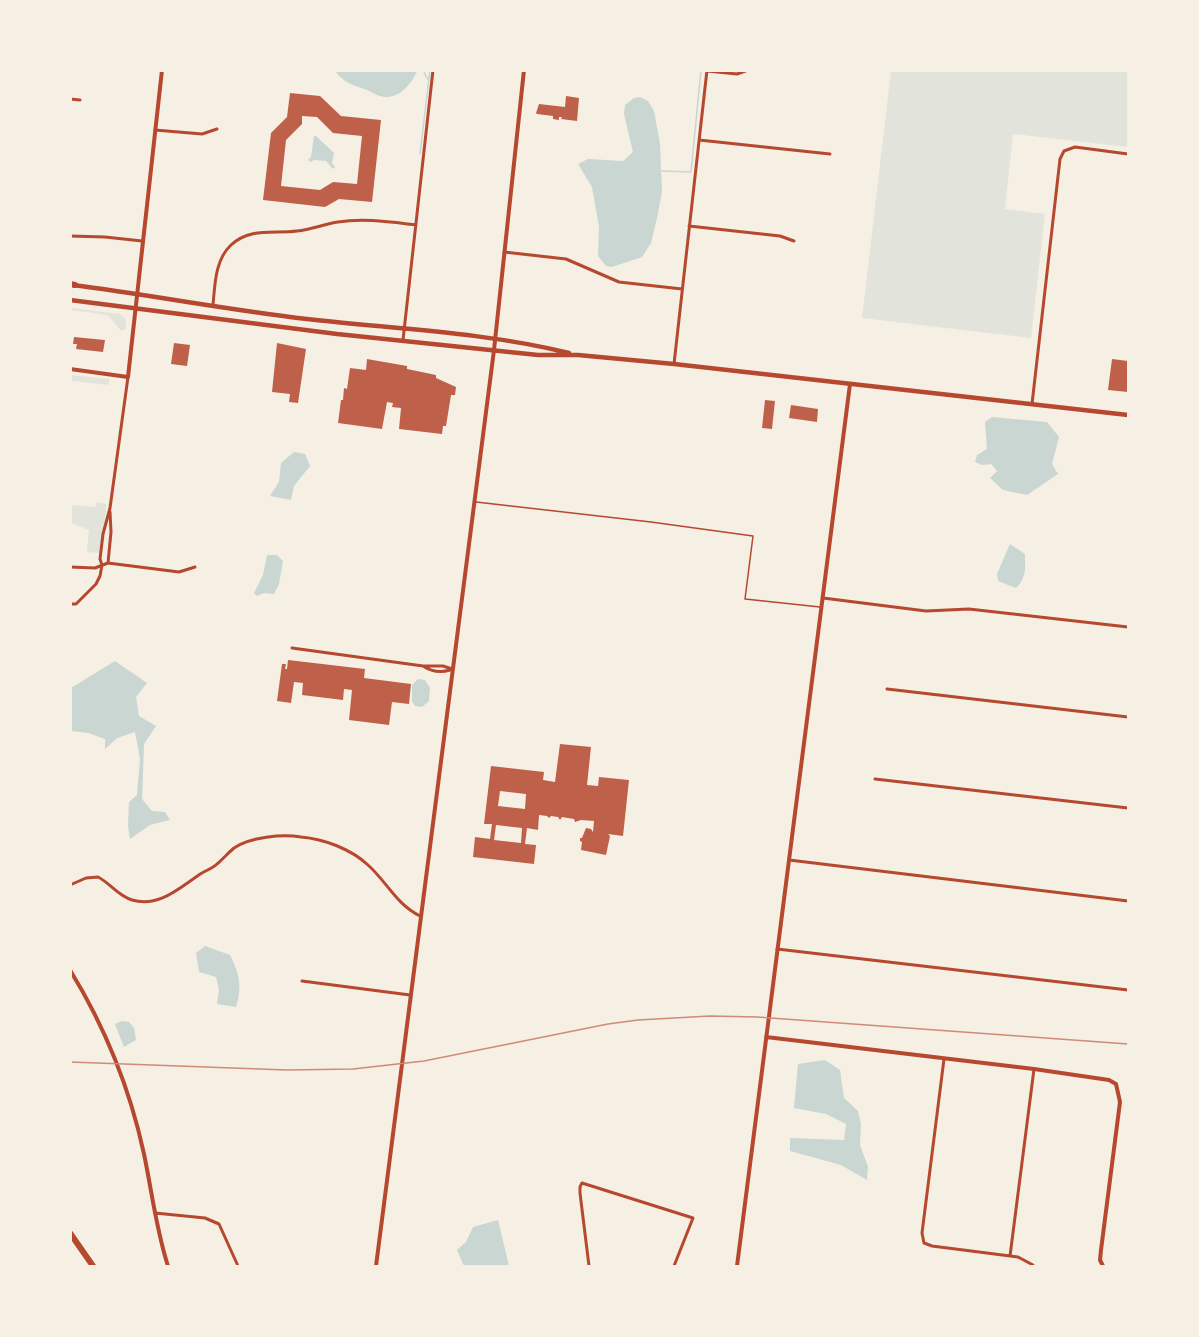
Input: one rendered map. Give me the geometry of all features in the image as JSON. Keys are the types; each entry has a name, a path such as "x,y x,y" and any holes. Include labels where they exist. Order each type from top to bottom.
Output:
{"highway":[{"path":"70,1233 93,1266"}],"main road":[{"path":"72,285 213,307 495,339 538,345 578,355"},
{"path":"70,300 211,319 537,355 578,355 674,364 1128,415"}],"street":[{"path":"70,604 76,604 96,584 102,565 100,559 103,534 110,508 128,377 162,70"},
{"path":"403,340 433,70"},
{"path":"376,1266 494,350 524,70"},
{"path":"674,364 707,71 737,74 748,70"},
{"path":"70,99 80,100"},
{"path":"155,130 202,134 217,129"},
{"path":"699,140 830,154"},
{"path":"1032,404 1060,159 1064,151 1075,147 1128,154"},
{"path":"213,307 216,274 221,258 232,244 245,236 262,231 301,231 351,220 416,225"},
{"path":"689,226 780,236 794,242"},
{"path":"70,236 142,241"},
{"path":"504,252 566,259 619,282 682,289"},
{"path":"70,369 128,377"},
{"path":"737,1266 850,383"},
{"path":"108,563 111,532 110,508"},
{"path":"70,567 95,568 108,563 179,572 195,567"},
{"path":"823,598 926,610 969,609 1128,627"},
{"path":"291,648 423,666 443,666 452,669"},
{"path":"887,689 1128,717"},
{"path":"875,779 1128,808"},
{"path":"70,885 87,878 98,877 117,892 133,900 166,898 185,887 203,872 216,866 234,848 242,844 265,839 301,837 329,843 358,857 369,865 400,903 420,916"},
{"path":"789,860 1128,901"},
{"path":"777,949 1128,990"},
{"path":"70,970 95,1011 123,1078 143,1152 154,1213 168,1266"},
{"path":"302,981 410,995"},
{"path":"766,1037 1096,1077 1116,1084 1120,1102 1101,1250 1100,1260 1103,1266"},
{"path":"944,1058 922,1233 924,1243 1010,1256 1024,1259 1033,1265"},
{"path":"1010,1256 1034,1069"},
{"path":"589,1266 580,1193 582,1183 693,1218 674,1266"},
{"path":"154,1213 205,1218 219,1224 238,1266"}],"lane":[{"path":"473,502 613,517 753,536 745,599 821,607"}],"shaded area":[{"path":"335,71 417,71 403,91 387,97 378,96 349,83"},
{"path":"891,71 1128,71 1128,147 1013,134 1005,209 1045,214 1031,338 862,318"},
{"path":"640,97 648,101 654,111 660,144 662,192 657,218 651,243 642,257 612,267 606,266 598,256 599,227 592,187 578,164 588,159 623,161 633,152 624,114 625,105 634,98"},
{"path":"314,136 334,153 332,163 335,167 333,169 326,161 311,162 308,160 311,157"},
{"path":"71,308 120,314 126,319 126,329 121,331 108,315 71,310"},
{"path":"71,375 109,379 109,385 71,381"},
{"path":"992,417 1047,422 1059,437 1052,464 1058,474 1027,495 1003,490 990,478 997,471 991,464 982,465 975,462 977,455 987,449 985,422"},
{"path":"294,452 305,454 310,466 294,486 291,500 270,496 279,482 281,463"},
{"path":"97,502 106,504 99,553 87,552 89,530 71,523 71,505 95,507"},
{"path":"1010,544 1025,554 1024,576 1016,588 998,581 997,574"},
{"path":"267,555 277,555 283,561 279,584 274,594 264,593 257,596 254,593 263,575"},
{"path":"115,661 147,683 136,697 139,716 156,726 144,744 142,799 152,811 165,812 170,820 150,825 130,839 129,802 137,795 140,759 135,732 117,738 105,749 105,739 88,733 71,731 71,688"},
{"path":"418,679 425,680 430,688 429,701 422,707 415,706 412,701 412,685"},
{"path":"205,946 230,955 239,981 236,1007 217,1004 219,990 216,977 199,972 196,953"},
{"path":"122,1021 129,1022 134,1028 136,1040 124,1047 115,1024"},
{"path":"825,1060 840,1070 844,1098 858,1111 861,1124 860,1145 868,1167 867,1180 841,1165 790,1151 790,1138 844,1140 846,1124 826,1114 794,1108 798,1064"},
{"path":"498,1220 509,1266 464,1266 457,1250 466,1242 473,1227"}],"building":[{"path":"290,93 320,96 341,116 381,120 372,202 339,199 325,207 263,200 271,133 287,117","holes":["302,116 317,117 333,133 362,136 357,184 333,182 320,190 281,186 286,140 302,124"]},
{"path":"566,96 579,98 577,121 561,119 562,117 559,117 559,120 553,119 553,116 536,113 539,104 565,107"},
{"path":"74,337 105,340 103,352 76,349 77,344 73,344"},
{"path":"174,343 190,345 187,366 171,364"},
{"path":"277,343 306,349 298,403 289,402 290,394 272,392"},
{"path":"367,359 407,366 407,369 436,375 436,378 456,387 455,395 451,395 446,426 443,426 442,434 399,429 401,408 392,407 393,403 387,402 382,429 338,423 341,400 343,400 344,388 347,389 350,368 366,370"},
{"path":"1112,359 1128,361 1128,392 1108,390"},
{"path":"765,400 775,401 772,429 762,428"},
{"path":"791,405 818,409 817,422 789,418"},
{"path":"288,660 365,669 364,678 411,684 409,704 392,702 389,725 349,720 352,690 344,689 343,700 302,695 303,683 294,682 291,703 277,701 282,664 286,664 285,669 287,669"},
{"path":"560,744 591,747 587,785 598,786 599,777 629,780 623,836 608,834 610,836 606,855 581,850 580,838 586,828 593,832 594,821 575,822 574,819 562,817 560,820 558,817 549,818 539,815 538,830 527,828 525,844 536,845 534,864 473,857 475,837 490,839 492,824 484,824 491,766 544,772 543,780 555,782","holes":["500,791 526,794 525,809 498,806","496,825 522,828 521,843 494,840"]}],"waterway":[{"path":"423,70 428,80"},
{"path":"420,154 430,70"},
{"path":"662,171 691,172 701,70"}],"railway":[{"path":"70,1062 287,1070 353,1069 424,1061 608,1024 710,1016 757,1017 1128,1044"}]}
